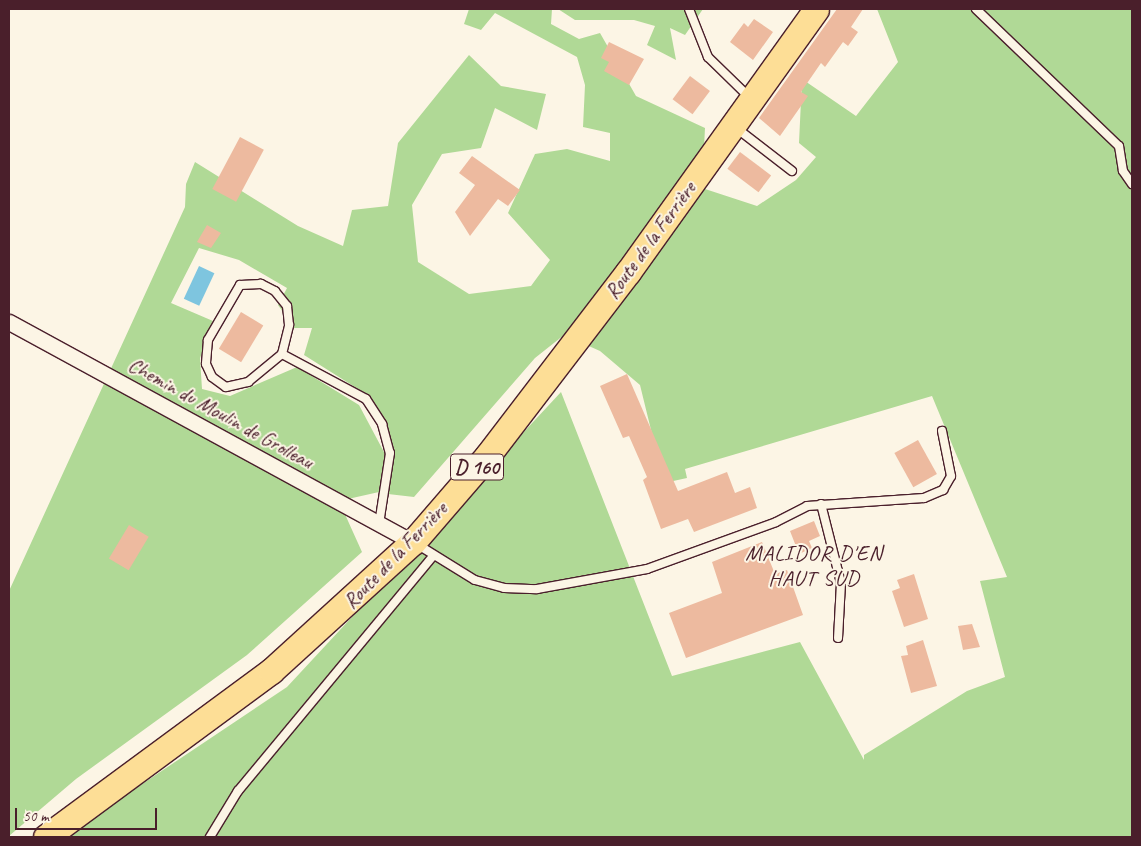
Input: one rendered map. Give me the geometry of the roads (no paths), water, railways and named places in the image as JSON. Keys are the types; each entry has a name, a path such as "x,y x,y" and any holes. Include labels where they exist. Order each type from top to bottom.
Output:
{"main road":[{"name":"Route de la Ferrière","path":"46,837 271,671 423,549 488,455 733,125 816,9"}],"street":[{"name":"Chemin du Moulin de Grolleau","path":"9,322 423,549"}],"lane":[{"path":"688,9 708,57 751,100"},
{"path":"976,9 1119,146 1123,171 1132,184"},
{"path":"733,125 792,171"},
{"path":"261,284 275,291 287,306 289,325 282,354 248,382 226,387 212,377 206,364 208,340 240,285 261,284"},
{"path":"282,354 366,399 382,424 390,453 379,524"},
{"path":"210,837 238,792 423,549 475,580 504,588 537,589 647,569 776,522 806,506 924,498 943,490 951,476 942,430"},
{"path":"821,504 841,584 838,638"}],"water":[{"path":"199,266 214,273 199,306 184,299"}],"district":[{"name":"MALIDOR D'EN HAUT SUD","path":"814,566"}]}
